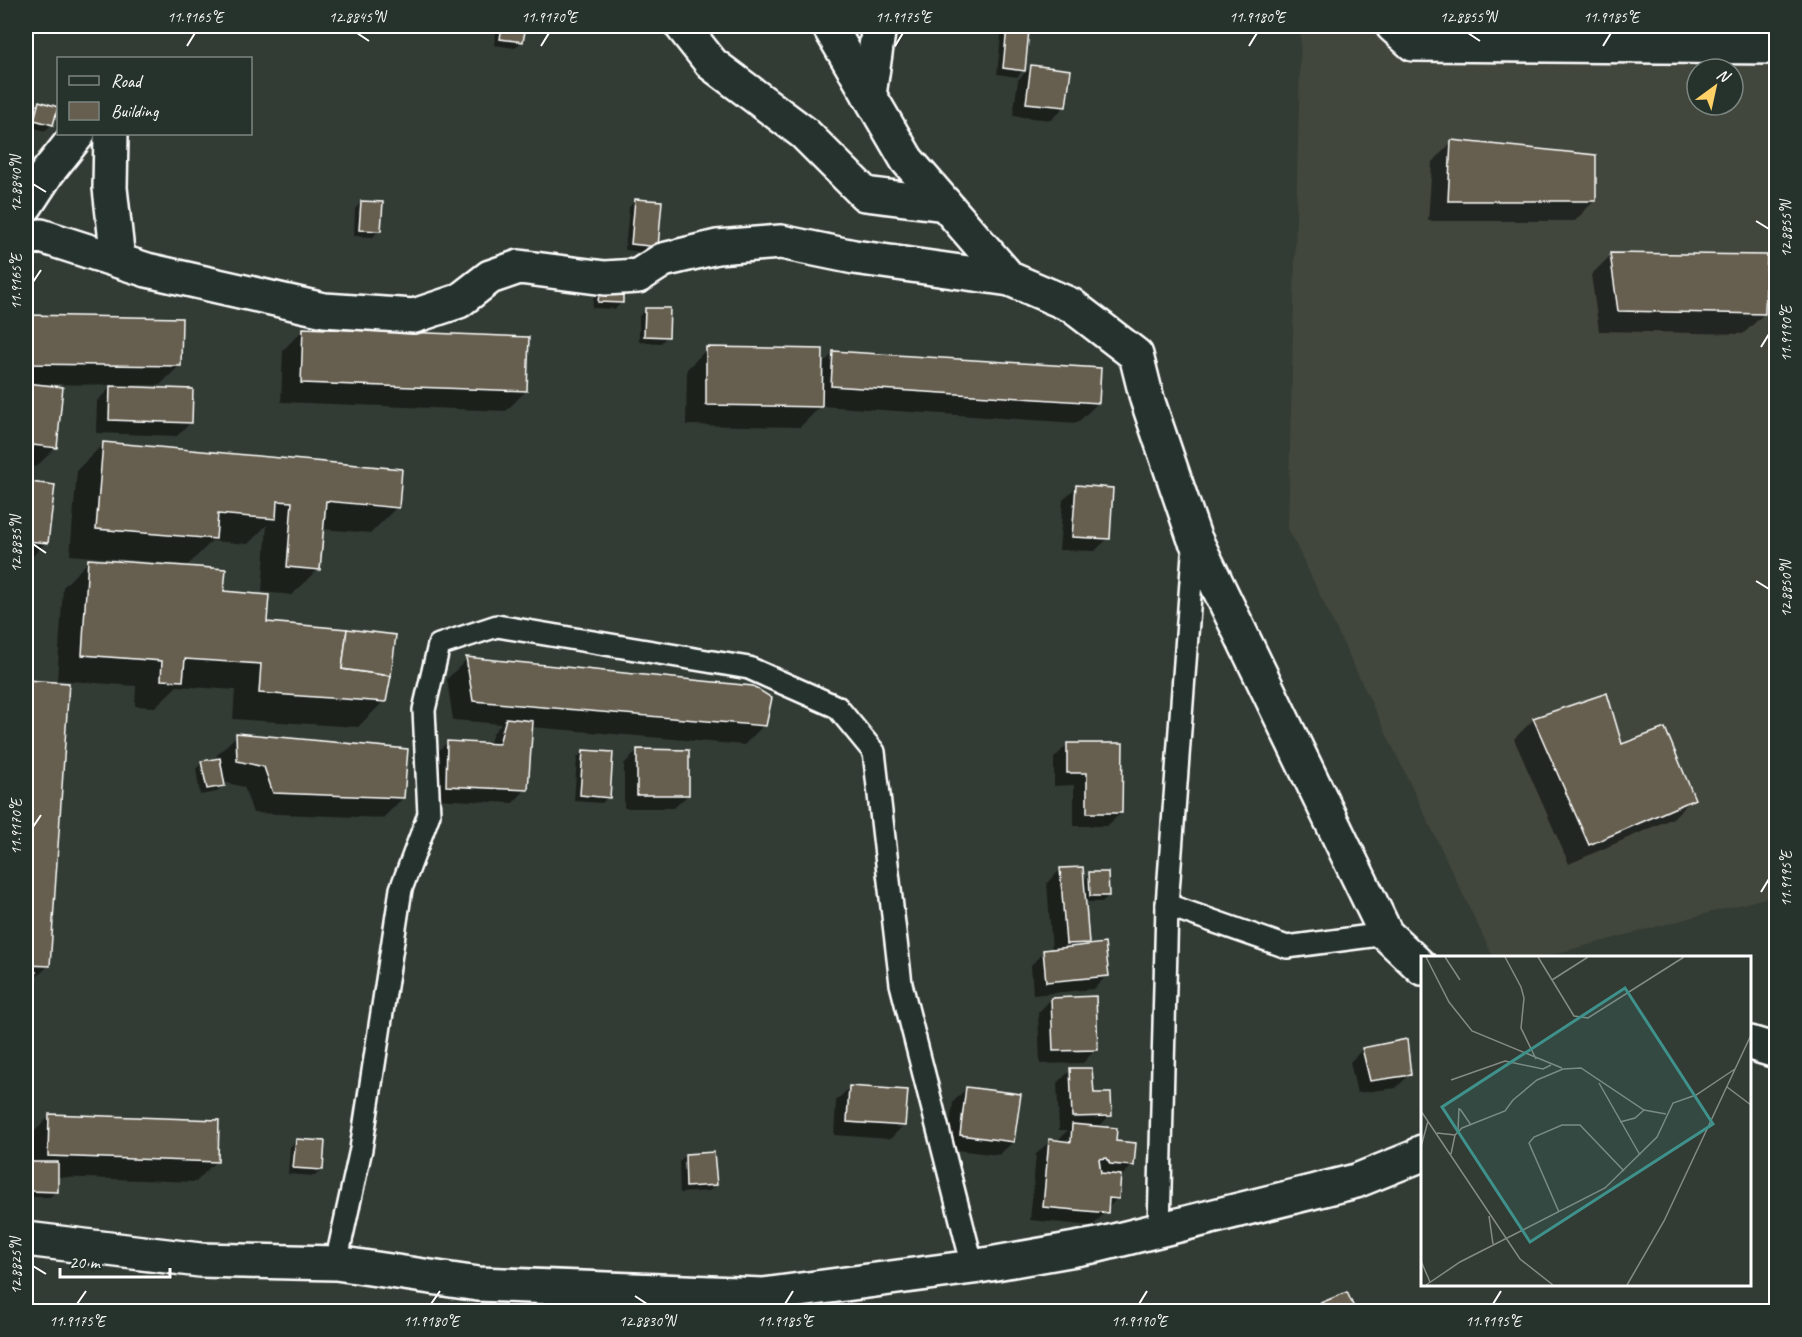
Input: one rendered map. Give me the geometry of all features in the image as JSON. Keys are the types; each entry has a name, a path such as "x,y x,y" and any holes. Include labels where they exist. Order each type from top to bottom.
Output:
{"street":[{"path":"682,26 712,64 804,133 865,194 945,204"},
{"path":"829,26 907,160 1010,279"},
{"path":"869,95 879,26"},
{"path":"1393,26 1413,44 1776,46"},
{"path":"26,205 47,173 77,135"},
{"path":"111,135 110,188 118,260"},
{"path":"26,238 41,236 147,270 324,310 414,316 459,301 490,277 519,267 606,278 638,276 663,260 717,247 781,242 854,257 1010,279 1071,305 1136,355 1147,399 1194,537 1386,934 1421,967"},
{"path":"1751,1044 1776,1051"},
{"path":"26,1239 200,1260 336,1263 478,1284 763,1295 973,1267 1098,1245 1356,1181 1421,1153"}],"lane":[{"path":"1159,1229 1167,905 1194,537"},
{"path":"336,1263 361,1149 401,889 429,814 424,710 439,645 496,626 748,668 837,707 874,752 901,984 973,1267"},
{"path":"1167,905 1287,947 1386,934"}],"shaded area":[{"path":"1301,26 1776,26 1776,895 1547,956 1493,956 1288,528"}],"building":[{"path":"502,26 526,26 523,42 500,39"},
{"path":"1007,27 1029,30 1025,71 1003,68"},
{"path":"1031,65 1071,70 1066,107 1026,103"},
{"path":"26,91 31,92 26,114"},
{"path":"39,101 57,107 53,125 34,120"},
{"path":"1451,140 1596,155 1596,201 1448,201"},
{"path":"635,199 662,201 658,247 631,244"},
{"path":"361,201 383,202 381,231 359,230"},
{"path":"1610,253 1767,255 1765,314 1618,311"},
{"path":"600,285 623,287 623,303 598,302"},
{"path":"645,308 670,308 669,337 644,336"},
{"path":"26,315 182,318 181,366 26,364"},
{"path":"303,328 529,337 527,391 301,383"},
{"path":"706,347 823,349 822,407 706,405"},
{"path":"833,351 1101,368 1099,403 831,386"},
{"path":"26,383 63,387 57,448 33,445 27,499 26,499"},
{"path":"110,386 193,389 192,423 109,420"},
{"path":"103,442 402,469 399,508 326,501 320,570 287,567 292,502 277,501 276,519 218,514 216,539 96,529"},
{"path":"30,482 55,485 48,543 26,541 26,514"},
{"path":"1076,485 1113,488 1110,539 1072,537"},
{"path":"88,559 226,569 224,591 269,595 267,622 347,629 342,669 391,676 386,702 259,693 261,664 185,659 183,681 161,680 162,661 82,655"},
{"path":"347,629 396,635 391,676 342,669"},
{"path":"466,657 753,686 772,698 766,726 473,701"},
{"path":"26,680 69,683 50,966 26,965"},
{"path":"1607,693 1622,744 1665,728 1695,799 1589,845 1533,718"},
{"path":"506,718 533,721 528,790 446,786 447,741 499,744"},
{"path":"236,733 408,749 404,798 273,793 264,767 237,761"},
{"path":"1067,743 1123,743 1122,813 1087,813 1087,773 1067,773"},
{"path":"637,749 689,750 689,795 637,795"},
{"path":"583,750 613,752 610,798 580,795"},
{"path":"220,758 225,786 207,789 201,761"},
{"path":"1083,867 1089,943 1066,944 1060,868"},
{"path":"1089,872 1108,872 1109,896 1090,896"},
{"path":"1105,943 1109,976 1046,982 1043,950"},
{"path":"26,971 36,972 29,1093 26,1093"},
{"path":"1096,996 1098,1050 1053,1051 1051,998"},
{"path":"1407,1039 1411,1075 1370,1081 1362,1048"},
{"path":"1070,1068 1092,1068 1094,1093 1111,1093 1112,1116 1072,1117"},
{"path":"849,1086 908,1090 905,1126 847,1122"},
{"path":"966,1087 1021,1094 1014,1142 960,1135"},
{"path":"49,1114 219,1120 218,1162 48,1156"},
{"path":"1072,1124 1117,1128 1116,1141 1136,1143 1134,1166 1110,1164 1107,1158 1099,1159 1101,1173 1121,1175 1119,1199 1109,1198 1108,1213 1043,1207 1049,1139 1071,1142"},
{"path":"296,1139 325,1141 323,1170 293,1168"},
{"path":"714,1152 717,1185 686,1187 685,1154"},
{"path":"28,1162 58,1162 58,1192 28,1191"},
{"path":"1347,1292 1356,1312 1306,1312 1306,1309"},
{"path":"1375,1308 1416,1310 1415,1312 1375,1312"}]}
